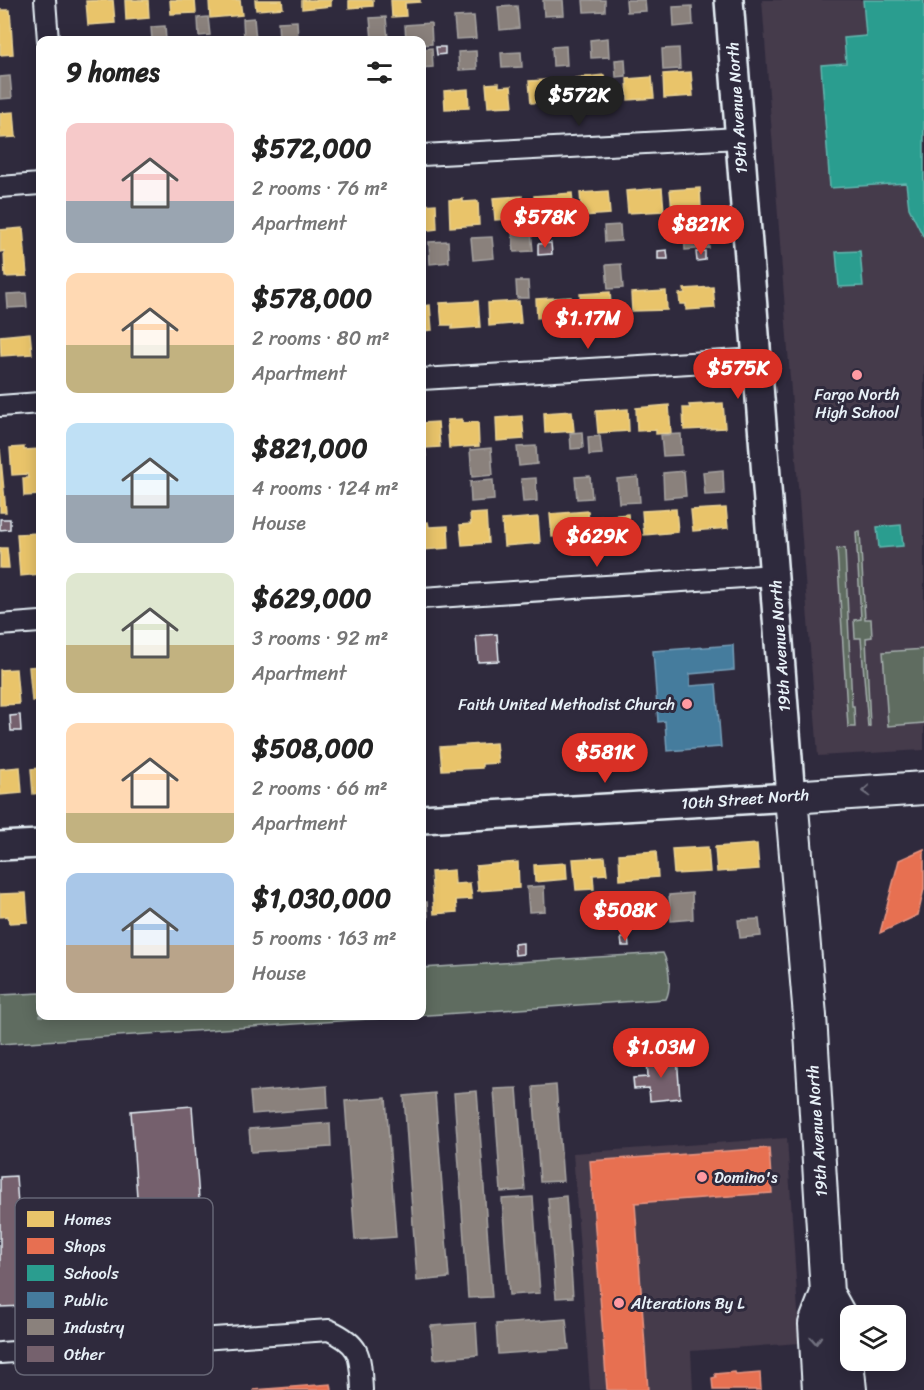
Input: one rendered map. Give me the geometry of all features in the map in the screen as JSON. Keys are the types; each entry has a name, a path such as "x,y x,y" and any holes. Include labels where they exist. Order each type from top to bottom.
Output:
{"main road":[{"name":"10th Street North","path":"791,797 924,788"},
{"name":"19th Avenue North","path":"791,797 810,1016 827,1293 843,1322 850,1390"},
{"name":"19th Avenue North","path":"819,1390 814,1324 827,1293"}],"street":[{"path":"45,0 48,36"},
{"name":"19th Avenue North","path":"729,0 791,797"},
{"path":"426,155 739,138"},
{"path":"0,187 36,184"},
{"path":"426,379 757,358"},
{"path":"0,406 36,403"},
{"path":"426,598 775,575"},
{"path":"0,625 36,622"},
{"name":"10th Street North","path":"426,819 791,797"},
{"path":"0,846 36,844"},
{"path":"213,1338 329,1330 349,1339 361,1360 362,1390"},
{"path":"0,1353 15,1352"}],"shaded area":[{"name":"Fargo North High School","path":"762,0 924,0 924,750 818,756"},
{"path":"787,1138 800,1343 691,1351 693,1390 590,1390 573,1153"}],"green space":[{"path":"860,531 865,619 871,619 872,637 866,638 870,726 868,727 861,638 855,638 854,620 861,619 856,532"},
{"path":"845,548 852,706 854,706 855,727 848,727 837,549"},
{"path":"924,649 924,723 888,726 883,652"},
{"path":"663,953 669,982 666,999 426,1015 426,968"},
{"path":"36,993 36,1020 355,1020 0,1044 0,995"}],"building: Homes":[{"path":"113,0 115,23 88,25 86,1"},
{"path":"125,0 148,0 149,18 126,20"},
{"path":"170,0 195,0 196,13 171,14"},
{"path":"209,0 240,0 242,15 210,18"},
{"path":"255,0 282,0 283,8 256,10"},
{"path":"302,0 331,0 331,6 302,9"},
{"path":"349,0 373,0 373,6 349,8"},
{"path":"391,0 420,0 420,2 405,3 406,16 392,17"},
{"path":"0,10 10,10 13,54 0,55"},
{"path":"691,72 693,96 664,98 663,74"},
{"path":"604,75 606,99 576,101 575,78"},
{"path":"652,77 654,98 628,100 627,79"},
{"path":"563,79 565,101 531,103 529,81"},
{"path":"499,83 499,87 511,86 513,106 488,107 486,84"},
{"path":"468,89 469,108 445,109 444,91"},
{"path":"14,112 16,137 0,138 0,113"},
{"path":"662,188 664,211 628,213 626,191"},
{"path":"700,188 701,208 672,210 670,190"},
{"path":"608,191 610,214 582,216 580,193"},
{"path":"572,193 574,217 551,219 552,232 537,234 534,196"},
{"path":"522,196 523,218 495,220 493,198"},
{"path":"463,199 463,202 478,201 479,225 450,227 449,200"},
{"path":"436,204 437,229 426,230 426,205"},
{"path":"23,228 27,276 5,277 4,251 0,252 0,230"},
{"path":"713,287 715,308 686,310 686,304 680,304 679,294 685,293 684,289"},
{"path":"666,291 667,310 632,311 631,293"},
{"path":"610,292 612,317 582,319 580,294"},
{"path":"571,297 573,320 546,322 546,317 537,318 536,299"},
{"path":"478,301 480,327 452,329 452,325 442,325 440,303"},
{"path":"519,301 521,323 489,326 488,303"},
{"path":"430,305 432,330 426,331 426,306"},
{"path":"30,333 32,354 1,356 0,336"},
{"path":"723,403 725,428 684,430 683,408 690,408 689,405"},
{"path":"669,405 671,433 656,434 656,430 637,431 636,408"},
{"path":"628,409 629,431 598,433 596,411"},
{"path":"572,411 574,431 545,433 544,413"},
{"path":"522,416 524,439 497,441 496,418"},
{"path":"462,419 462,423 478,422 479,446 449,448 447,420"},
{"path":"438,422 440,447 426,448 426,423"},
{"path":"10,448 36,449 36,495 24,496 23,478 28,478 27,474 12,475"},
{"path":"0,449 6,512 0,512"},
{"path":"726,508 728,528 693,531 691,510"},
{"path":"676,509 678,532 644,535 642,511"},
{"path":"588,511 590,539 573,540 573,535 552,537 550,514"},
{"path":"486,513 488,543 462,545 460,525 471,524 470,514"},
{"path":"628,514 630,536 598,538 597,517"},
{"path":"538,517 540,543 504,546 502,520"},
{"path":"426,522 428,522 429,527 448,526 449,548 426,550"},
{"path":"36,533 36,574 20,576 17,534"},
{"path":"0,548 7,548 9,568 0,568"},
{"path":"36,666 36,701 32,701 29,667"},
{"path":"16,669 19,704 0,705 0,670"},
{"path":"496,743 498,763 482,764 482,768 442,770 440,747"},
{"path":"20,767 22,793 0,795 0,769"},
{"path":"36,768 36,794 33,794 31,769"},
{"path":"757,844 759,869 717,872 715,847"},
{"path":"708,847 710,872 674,874 672,849"},
{"path":"656,851 658,877 620,880 619,854"},
{"path":"605,857 607,874 593,875 594,889 576,890 573,859"},
{"path":"518,862 519,888 478,891 476,866"},
{"path":"566,863 567,879 535,882 534,865"},
{"path":"454,870 455,884 470,883 472,899 456,900 457,912 434,914 431,872"},
{"path":"26,893 28,922 9,923 8,916 0,917 0,894"}],"building: Shops":[{"path":"924,849 924,889 918,915 880,933 899,860"},
{"path":"769,1148 772,1193 635,1203 648,1390 607,1390 590,1161"},
{"path":"735,1372 736,1375 760,1373 761,1390 713,1390 712,1378 716,1377 715,1374"},
{"path":"331,1384 332,1390 253,1390"}],"building: Schools":[{"path":"863,0 924,0 924,238 909,208 906,183 830,188 821,65 846,63 844,38 866,36"},
{"path":"860,251 863,286 839,287 836,252"},
{"path":"901,525 903,546 879,548 877,527"}],"building: Public":[{"name":"Faith United Methodist Church","path":"733,645 734,670 690,674 690,686 716,684 721,747 667,751 665,721 658,722 653,651"}],"building: Industry":[{"path":"543,0 563,0 564,15 544,16"},
{"path":"583,0 605,0 605,11 584,12"},
{"path":"626,0 645,0 646,11 627,12"},
{"path":"517,6 519,28 500,30 498,7"},
{"path":"692,6 693,25 674,27 673,7"},
{"path":"474,16 476,38 456,39 454,17"},
{"path":"208,17 210,35 199,36 198,18"},
{"path":"386,17 388,36 372,36 370,18"},
{"path":"254,18 256,36 244,36 243,19"},
{"path":"297,21 298,36 279,36 278,22"},
{"path":"431,23 432,44 426,45 426,36 406,36 405,25"},
{"path":"165,26 166,36 152,36 151,27"},
{"path":"608,38 609,57 591,58 590,40"},
{"path":"566,46 567,65 553,66 552,47"},
{"path":"432,48 433,67 426,68 426,49"},
{"path":"679,48 680,69 663,70 662,49"},
{"path":"476,51 477,69 459,70 458,52"},
{"path":"521,52 522,67 502,68 501,53"},
{"path":"625,59 626,76 616,77 615,60"},
{"path":"10,76 12,98 0,99 0,77"},
{"path":"620,225 621,241 605,242 604,226"},
{"path":"531,230 533,251 514,252 512,232"},
{"path":"708,230 709,248 685,250 684,232"},
{"path":"492,237 494,258 473,260 471,238"},
{"path":"448,241 449,262 430,264 429,242"},
{"path":"621,264 623,288 608,289 606,265"},
{"path":"516,281 528,281 529,298 517,298"},
{"path":"26,293 27,307 8,308 7,294"},
{"path":"582,432 583,448 571,449 570,433"},
{"path":"681,434 682,455 663,456 661,435"},
{"path":"600,436 602,454 589,455 588,437"},
{"path":"536,446 537,464 519,466 517,447"},
{"path":"491,448 493,475 472,477 470,450"},
{"path":"723,470 724,494 705,495 703,472"},
{"path":"684,471 686,496 664,498 663,473"},
{"path":"590,476 592,498 577,499 575,477"},
{"path":"638,477 640,502 619,503 617,479"},
{"path":"536,478 537,501 523,502 521,479"},
{"path":"493,480 494,500 471,502 470,482"},
{"path":"544,886 545,911 529,912 527,887"},
{"path":"692,893 693,919 671,921 669,895"},
{"path":"639,896 641,923 617,925 615,898"},
{"path":"426,902 427,902 428,919 426,919"},
{"path":"759,919 761,936 740,938 738,920"},
{"path":"556,1085 563,1181 540,1182 533,1087"},
{"path":"327,1086 328,1108 252,1114 250,1092"},
{"path":"517,1088 525,1190 501,1192 494,1089"},
{"path":"477,1091 492,1297 468,1298 454,1093"},
{"path":"435,1093 449,1278 417,1281 404,1096"},
{"path":"386,1098 396,1237 355,1240 345,1101"},
{"path":"330,1123 331,1147 251,1152 249,1129"},
{"path":"566,1196 573,1297 556,1298 548,1198"},
{"path":"533,1197 540,1293 509,1295 502,1199"},
{"path":"566,1319 569,1349 498,1354 496,1324"},
{"path":"476,1323 478,1355 434,1359 431,1326"}],"building: Other":[{"path":"436,47 445,47 445,54 437,55"},
{"path":"551,243 552,254 538,255 538,244"},
{"path":"667,250 668,259 658,259 658,251"},
{"path":"705,251 705,260 697,261 696,252"},
{"path":"0,519 10,519 10,529 0,530"},
{"path":"497,634 499,661 478,662 476,636"},
{"path":"20,715 21,731 11,731 10,716"},
{"path":"621,938 628,938 629,946 622,946"},
{"path":"523,943 523,954 515,955 514,944"},
{"path":"677,1056 680,1098 650,1101 649,1088 634,1089 633,1078 648,1077 647,1058"},
{"path":"192,1106 199,1198 137,1198 131,1111"},
{"path":"16,1176 15,1306 0,1307 0,1177"}],"place":[{"name":"Fargo North High School","path":"857,375"},
{"name":"Faith United Methodist Church","path":"687,704"},
{"name":"Domino's","path":"702,1177"},
{"name":"Alterations By L","path":"619,1303"}]}
